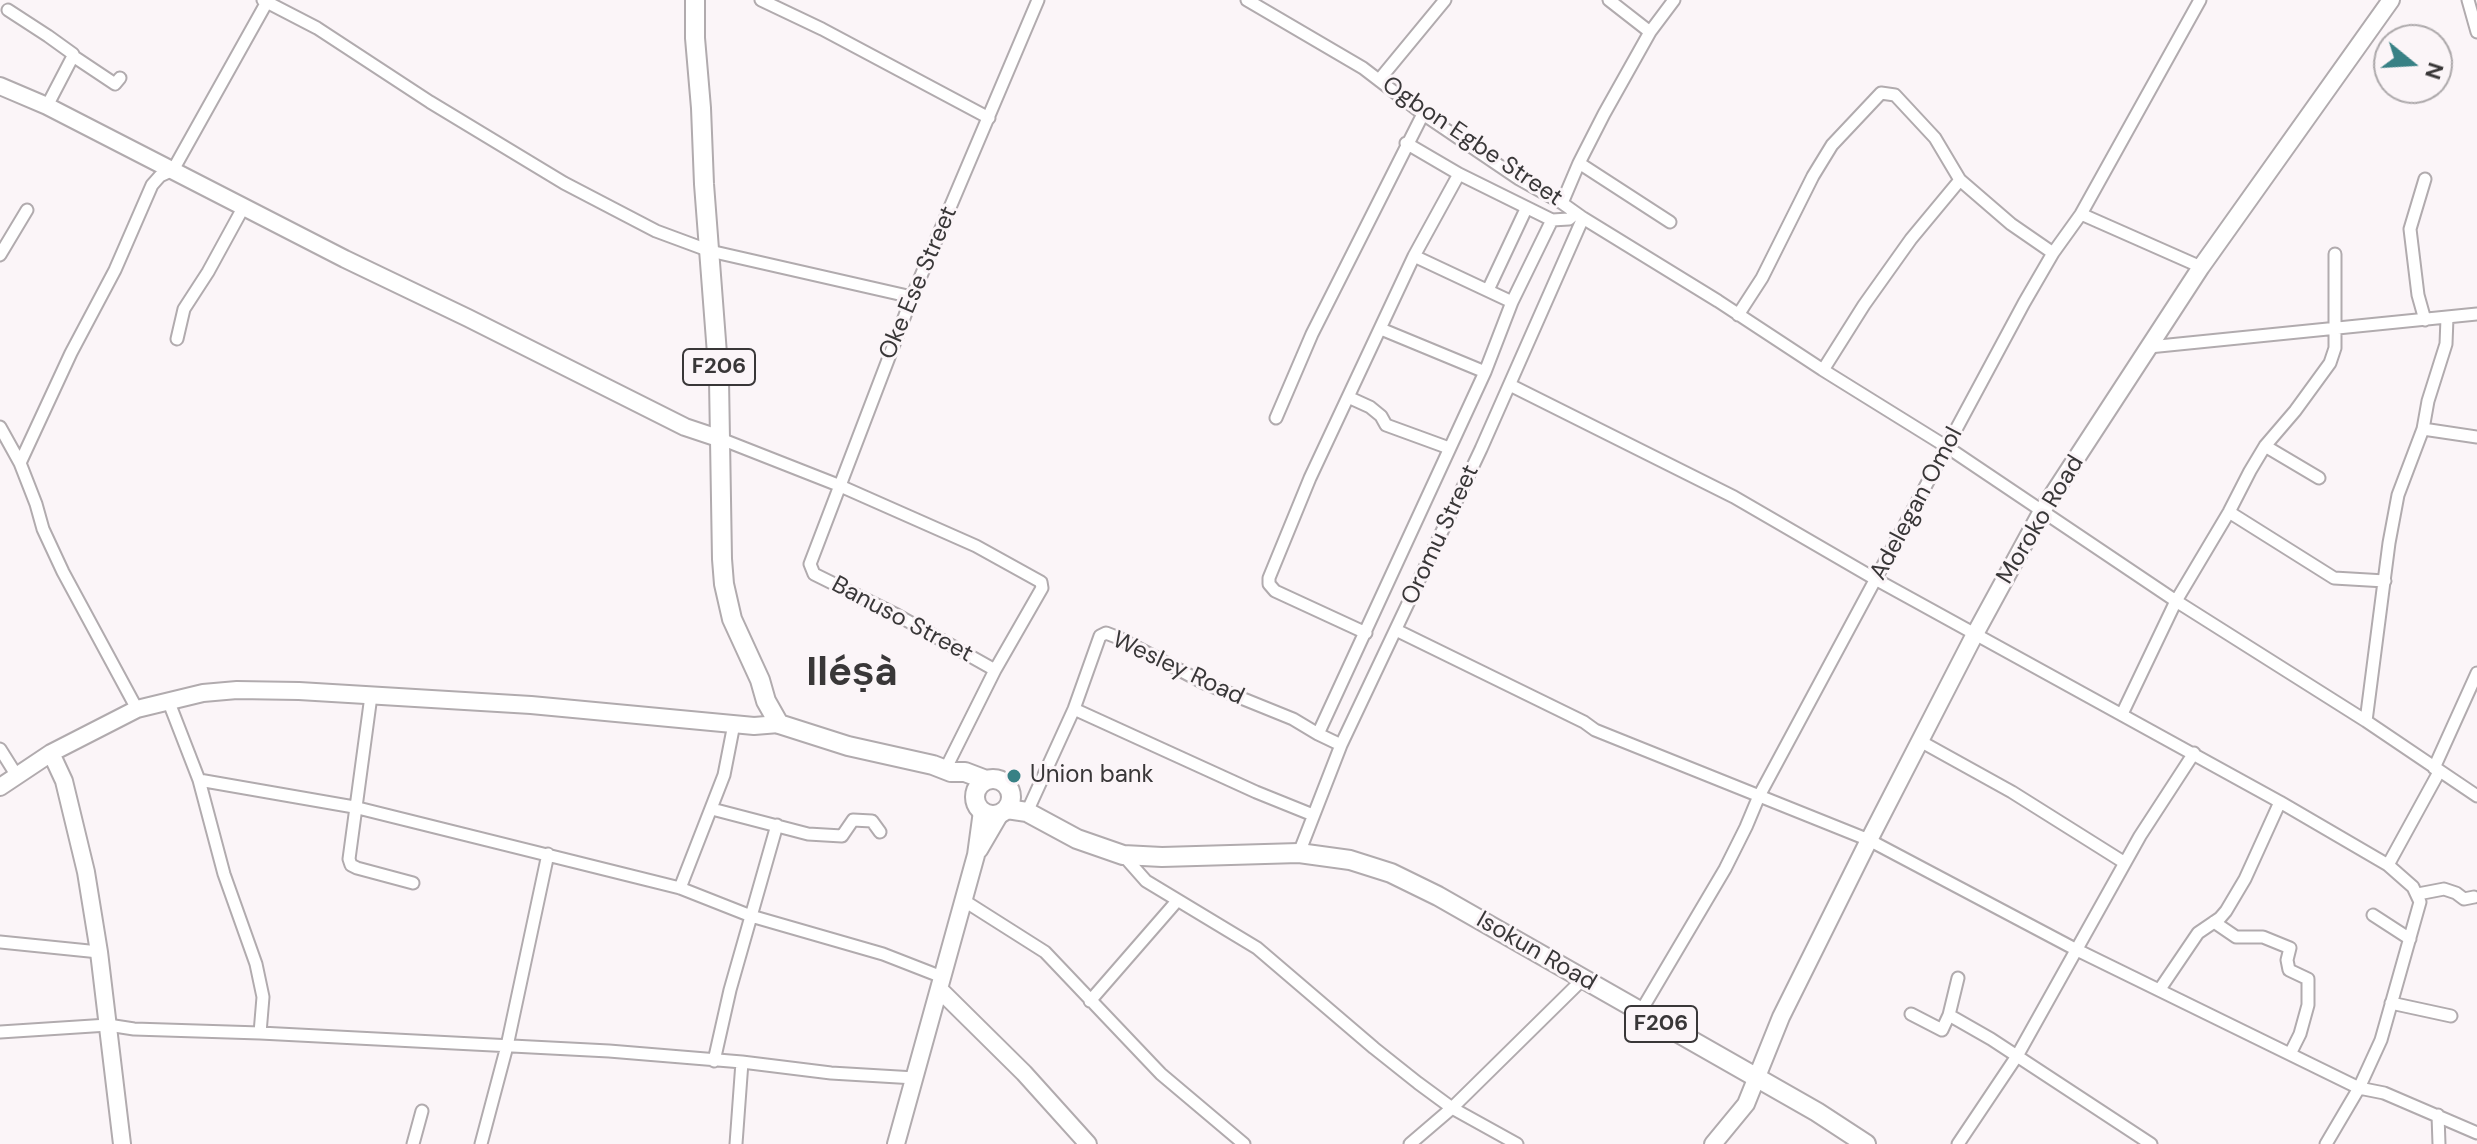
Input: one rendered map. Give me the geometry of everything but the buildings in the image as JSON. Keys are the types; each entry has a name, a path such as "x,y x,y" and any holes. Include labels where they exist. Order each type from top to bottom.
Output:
{"main road":[{"name":"F206","path":"695,0 721,439 720,522 724,584 732,619 760,680 766,701 779,724"},
{"path":"779,724 848,746 948,771 965,772 986,780"},
{"name":"F206","path":"948,771 995,805 1027,812 1077,839 1123,855 1162,857 1299,853"},
{"path":"992,778 1002,780 995,805 978,786 992,778"},
{"name":"Isokun Road","path":"1299,853 1371,865 1438,896 1817,1112 1866,1144"}],"street":[{"path":"761,0 989,118"},
{"name":"Oke Ese Street","path":"810,569 838,485 912,297 1038,0"},
{"name":"Ogbon Egbe Street","path":"1247,0 1331,49 1519,179 1738,315"},
{"path":"1379,80 1445,0"},
{"path":"1609,0 1650,32"},
{"path":"1562,203 1579,163 1650,32 1674,0"},
{"name":"Adelegan Omol","path":"1641,1011 1725,869 1759,796 2053,253 2081,214 2200,0"},
{"name":"Moroko Road","path":"1713,1144 1746,1104 1781,1017 1869,840 2042,511 2201,267 2391,0"},
{"path":"2468,0 2477,32"},
{"path":"20,463 71,353 115,270 152,185 160,176 173,170 266,1 317,28 430,102 564,183 656,231 710,251 912,297"},
{"path":"8,10 115,84 120,78"},
{"path":"47,106 69,61 74,57"},
{"path":"0,86 47,106 243,208 685,427 838,485 976,546 1038,579 1042,588 995,670 948,771"},
{"path":"2053,253 2011,224 1960,180 1935,138 1895,95 1881,93 1832,145 1762,278 1738,315 1947,447 2176,601 2366,721 2477,796"},
{"path":"1276,418 1312,334 1423,114"},
{"path":"1406,143 1459,174 1552,220 1580,216"},
{"path":"1579,163 1670,222"},
{"path":"1366,633 1275,591 1269,584 1287,530 1348,397 1414,256 1459,174"},
{"path":"2425,179 2410,229 2418,295 2425,320"},
{"path":"1823,370 1911,239 1960,180"},
{"path":"177,339 184,309 243,208"},
{"path":"1488,290 1526,209"},
{"path":"0,255 27,210"},
{"path":"2081,214 2201,267"},
{"name":"Oromu Street","path":"1299,853 1341,745 1510,385 1580,216"},
{"path":"1318,734 1485,372 1512,302 1552,220"},
{"path":"2122,714 2176,601 2265,446 2323,376 2335,348 2335,254"},
{"path":"1414,256 1512,302"},
{"path":"2149,347 2477,314"},
{"path":"2366,721 2398,495 2423,429 2428,401 2446,344 2447,318"},
{"path":"1381,329 1485,372"},
{"path":"1510,385 1734,497 1877,580 2194,753 2388,865 2418,894 2420,902 2381,1040 2359,1088 2326,1144"},
{"path":"1348,397 1370,407 1386,425 1449,448"},
{"path":"0,427 20,463 43,529 137,709"},
{"path":"2423,429 2477,437"},
{"path":"2265,446 2319,478"},
{"path":"2229,512 2334,578 2385,581"},
{"name":"Banuso Street","path":"810,569 814,574 897,615 995,670"},
{"path":"1396,630 1595,730 1869,840 2075,949 2359,1088 2384,1093 2477,1133"},
{"name":"Wesley Road","path":"1027,812 1074,709 1100,636 1106,633 1204,683 1293,719 1341,745"},
{"path":"2388,865 2437,770 2477,673"},
{"path":"0,787 51,753 137,709 203,693 237,690 508,703 734,724 779,724"},
{"path":"371,696 349,859 351,865 357,868 413,883"},
{"path":"168,700 199,780 224,874 256,964 263,997 260,1033"},
{"path":"1074,709 1313,815"},
{"path":"680,888 724,775 734,724"},
{"path":"1920,741 2012,792 2125,863"},
{"path":"0,749 17,776"},
{"path":"51,753 64,781 86,872 122,1144"},
{"path":"1958,1144 2017,1056 2125,863 2194,753"},
{"path":"199,780 354,807 587,863 680,888 751,916 883,954 941,984 1088,1144"},
{"path":"2160,989 2198,933 2226,911 2245,879 2280,802"},
{"path":"896,1144 976,855 995,805"},
{"path":"712,809 808,834 842,836 853,820 872,821 880,832"},
{"path":"714,1061 730,990 777,825"},
{"path":"481,1144 507,1046 548,854"},
{"path":"1123,855 1146,881 1257,948 1374,1048 1452,1108 1517,1144"},
{"path":"2418,894 2444,889 2464,899 2474,897"},
{"path":"963,900 1045,952 1161,1074 1244,1144"},
{"path":"1090,1001 1177,901"},
{"path":"2373,915 2410,939"},
{"path":"2214,922 2236,937 2263,937 2290,948 2287,960 2289,970 2308,979 2308,1005 2300,1034 2290,1054"},
{"path":"0,942 99,952"},
{"path":"1911,1014 1942,1030 1958,978"},
{"path":"1410,1144 1452,1108 1583,979"},
{"path":"2391,1003 2451,1016"},
{"path":"1949,1015 2151,1144"},
{"path":"0,1032 108,1025 134,1029 609,1051 831,1073 915,1078"},
{"path":"736,1144 742,1062"},
{"path":"413,1144 422,1111"},
{"path":"2438,1115 2439,1144"}],"place":[{"name":"Union bank","path":"1014,776"}],"district":[{"name":"Iléṣà","path":"852,675"}]}
